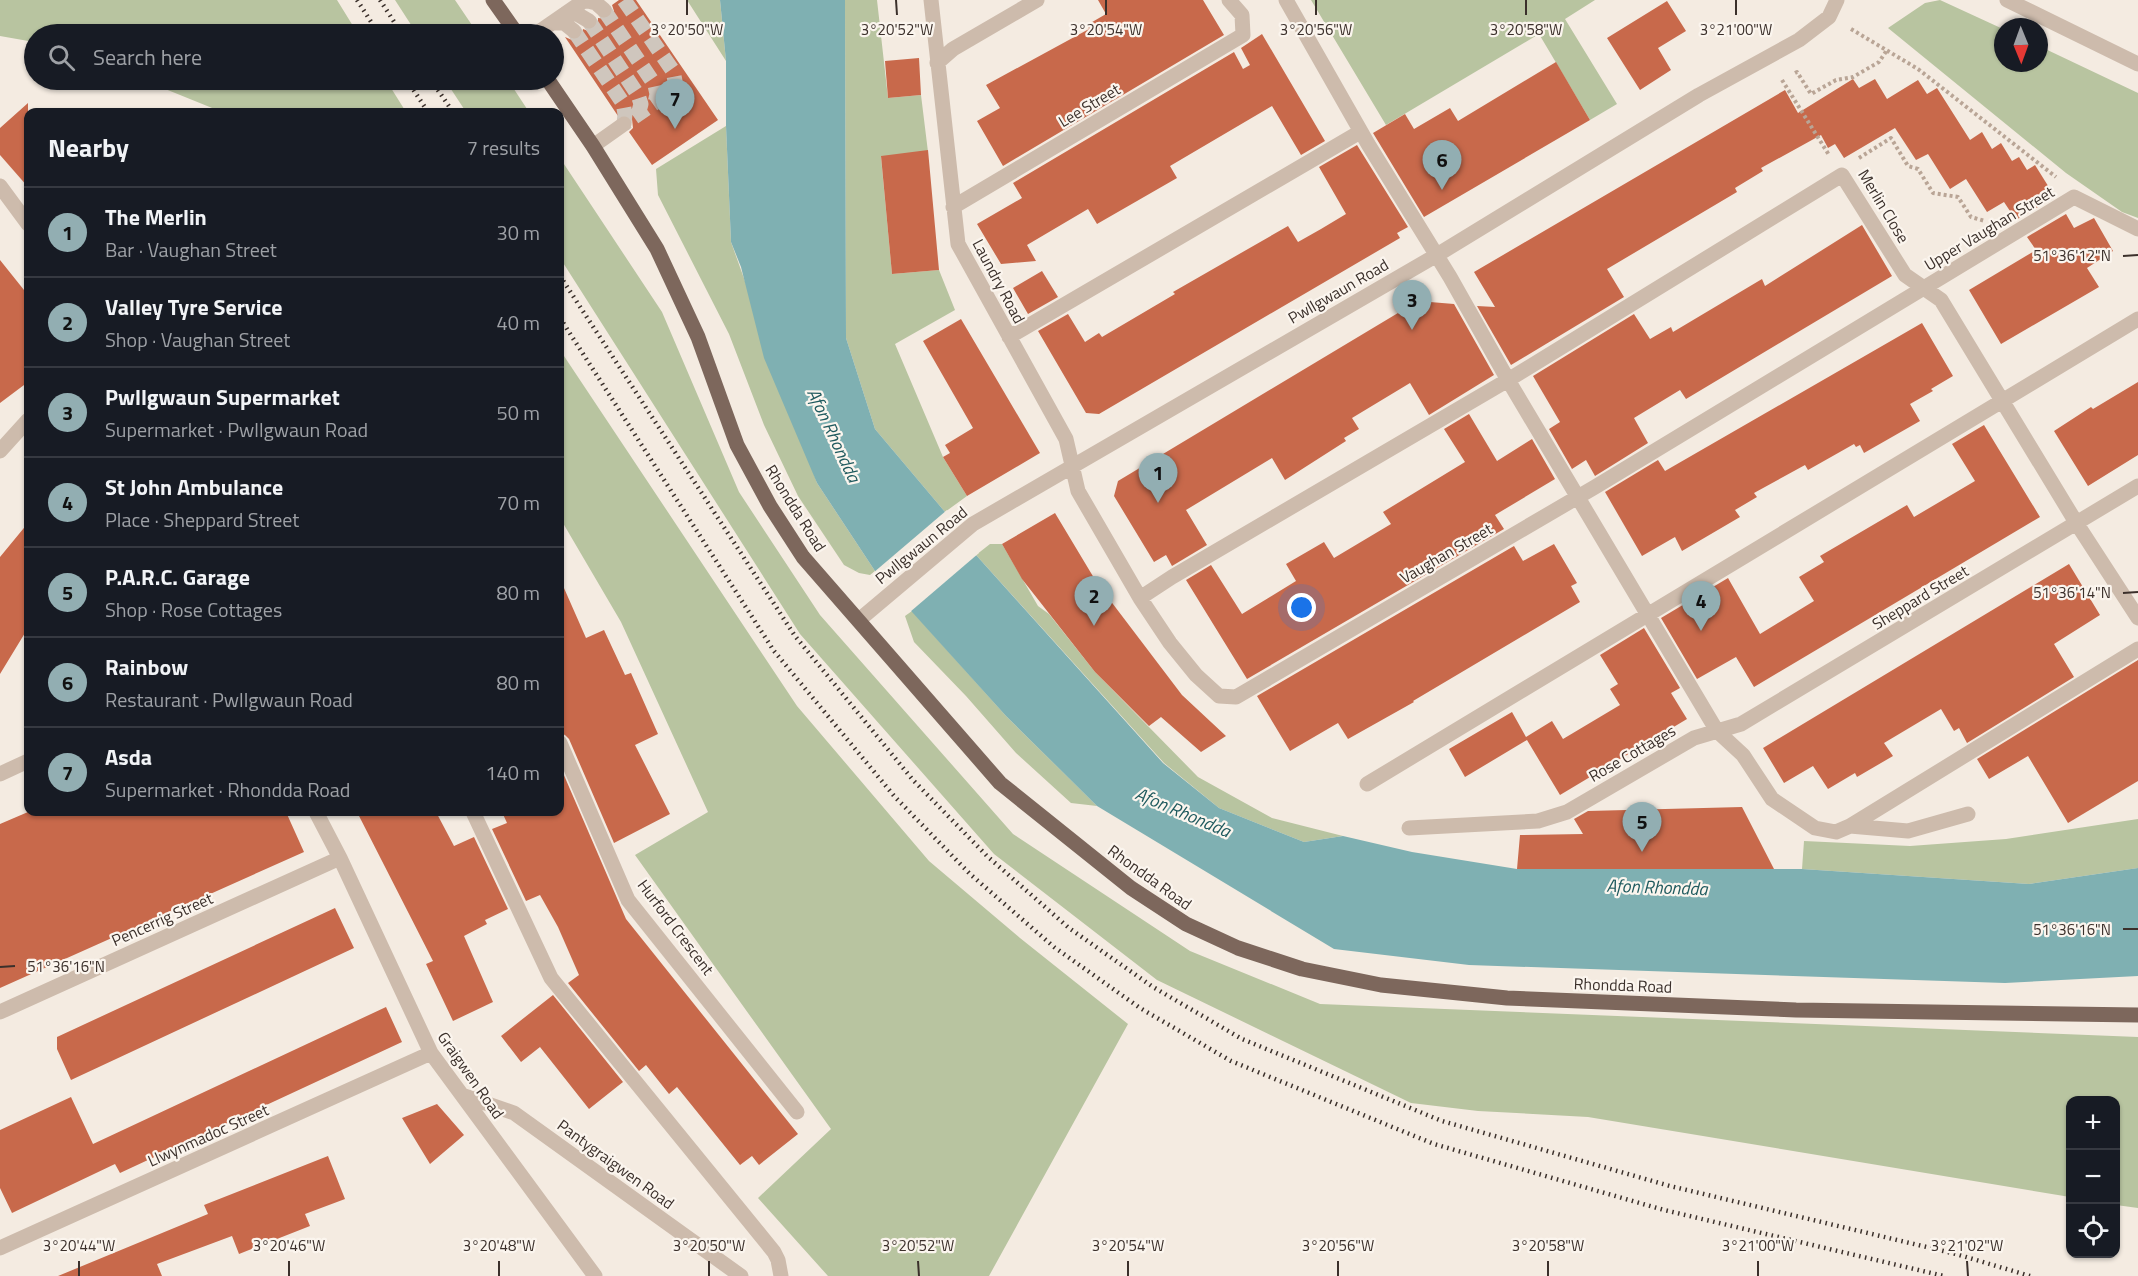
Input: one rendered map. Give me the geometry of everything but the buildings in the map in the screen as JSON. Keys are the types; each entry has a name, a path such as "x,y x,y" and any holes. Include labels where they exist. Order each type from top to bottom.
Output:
{"main road":[{"path":"493,0 511,24"},
{"name":"Rhondda Road","path":"555,90 593,146 657,249 698,337 737,445 770,506 803,557 1000,783 1131,888 1186,924 1238,948 1302,969 1381,985 1507,998 1796,1010 2138,1015"}],"street":[{"path":"552,23 585,0 596,3 604,10"},
{"name":"Laundry Road","path":"931,0 952,207 958,244 1066,439 1072,467"},
{"path":"937,63 953,49 1037,0"},
{"name":"Lee Street","path":"952,207 1243,35 1242,15 1229,0"},
{"path":"1286,0 1360,132 1437,255 1508,380 1717,731 1743,755 1772,800 1815,828 1836,832 1850,826 2138,649"},
{"name":"Pwllgwaun Road","path":"859,620 973,524 1437,255 1700,95 1799,40 1829,17 1837,0"},
{"path":"2007,0 2138,64"},
{"path":"566,13 577,14 589,21"},
{"path":"552,23 564,23 574,31"},
{"path":"593,146 624,124"},
{"path":"1009,337 1360,132"},
{"path":"1140,598 1508,380 1842,175"},
{"name":"Merlin Close","path":"1842,175 1905,275 1941,300 2077,524 2138,618"},
{"path":"0,186 24,219"},
{"path":"2074,197 2138,229"},
{"name":"Upper Vaughan Street","path":"1923,289 2074,197"},
{"name":"Vaughan Street","path":"1072,467 1078,491 1140,598 1170,643 1196,675 1219,696 1236,697 1578,497 1923,289"},
{"path":"1367,784 2138,319"},
{"path":"0,451 24,424"},
{"name":"Sheppard Street","path":"1717,731 1741,724 2138,486"},
{"name":"Rose Cottages","path":"1409,828 1538,820 1567,812 1694,738 1717,731"},
{"name":"Hurford Crescent","path":"564,752 628,900 797,1112"},
{"path":"0,774 24,763"},
{"path":"1850,826 1908,831 1968,814"},
{"name":"Graigwen Road","path":"318,816 431,1053 596,1276"},
{"path":"474,816 551,978 774,1252 781,1276"},
{"name":"Pencerrig Street","path":"0,1012 340,858"},
{"name":"Llwynmadoc Street","path":"0,1248 431,1053"},
{"name":"Pantygraigwen Road","path":"462,1095 514,1113 741,1276"}],"path":[{"path":"1829,17 1918,69 2049,171 2074,197"},
{"path":"1782,81 1797,72 1811,94 1836,80 1853,77 1862,72 1879,62 1887,50"},
{"path":"1770,57 1782,81 1842,175"},
{"name":"Merlin Close","path":"1842,175 1846,166 1891,138 1908,166 1918,169 1933,193 1958,197 1971,217 1991,223 2002,241"}],"green space":[{"path":"0,0 337,0 352,24 24,24 24,40 0,36"},
{"path":"395,0 455,0 471,24 411,24"},
{"path":"687,0 720,0 726,61"},
{"path":"845,0 877,0 888,98 921,95 928,152 881,157 892,274 939,270 955,310 895,344 943,457 967,496 945,512 875,429 846,338"},
{"path":"1311,0 1595,0 1565,19 1617,104 1590,120 1539,34 1386,125"},
{"path":"1940,0 1994,25 1994,72 2048,72 2048,50 2138,93 2138,218 2122,212 2066,173 1888,28 1925,3"},
{"path":"168,90 392,90 404,108 212,108"},
{"path":"452,90 515,90 526,108 463,108"},
{"path":"726,126 731,242 817,483 875,571 870,575 859,573 844,565 798,496 764,425 729,334 658,195 656,169"},
{"path":"564,164 662,312 739,492 820,615 1013,834 1190,951 1320,1004 2138,1037 2138,1208 2120,1206 2120,1096 2066,1096 2066,1196 1588,1117 1478,1111 1411,1103 1157,980 994,854 800,634 564,264"},
{"path":"564,356 797,706 929,861 1020,938 1128,1024 989,1276 828,1276 758,1198 831,1129 635,855 708,812 621,622 564,525"},
{"path":"990,544 1002,544 1038,606 1049,614 1095,672 1198,777 1272,818 1343,836 1304,842 1219,808 1164,763 976,555"},
{"path":"912,611 1006,716 1097,806 1071,803 1016,753 914,642 905,616"},
{"path":"2138,819 2138,868 2029,884 1802,869 1804,841 1910,846 2006,839"}],"water":[{"name":"Afon Rhondda","path":"720,0 845,0 846,338 875,429 945,512 976,555 1163,763 1219,808 1304,842 1343,836 1412,852 1517,869 1802,869 2029,884 2138,868 2138,976 2005,983 1469,965 1334,949 1097,806 1006,716 875,571 817,483 764,358 741,267 731,242 726,61"}],"pier":[{"path":"947,510 979,553 910,612 873,573"}],"tunnel":[{"path":"624,0 673,71 675,81 672,91 624,124"},
{"path":"604,10 655,85 657,94 655,103"},
{"path":"589,21 638,95 641,104 638,115"},
{"path":"574,31 623,103 624,124"}],"railway":[{"path":"357,0 373,24"},
{"path":"380,0 396,24"},
{"path":"414,90 425,108"},
{"path":"438,90 450,108"},
{"path":"564,282 795,636 913,780 987,856 1069,928 1153,987 1242,1039 1442,1121 1670,1186 1956,1254 2030,1276"},
{"path":"564,324 774,651 895,797 970,874 1054,947 1140,1008 1231,1061 1434,1144 1664,1210 1944,1276"}],"place":[{"name":"Asda","path":"675,129"},
{"name":"Rainbow","path":"1442,190"},
{"name":"Pwllgwaun Supermarket","path":"1412,330"},
{"name":"The Merlin","path":"1158,503"},
{"name":"Valley Tyre Service","path":"1094,626"},
{"name":"St John Ambulance","path":"1701,631"},
{"name":"P.A.R.C. Garage","path":"1642,852"}]}
